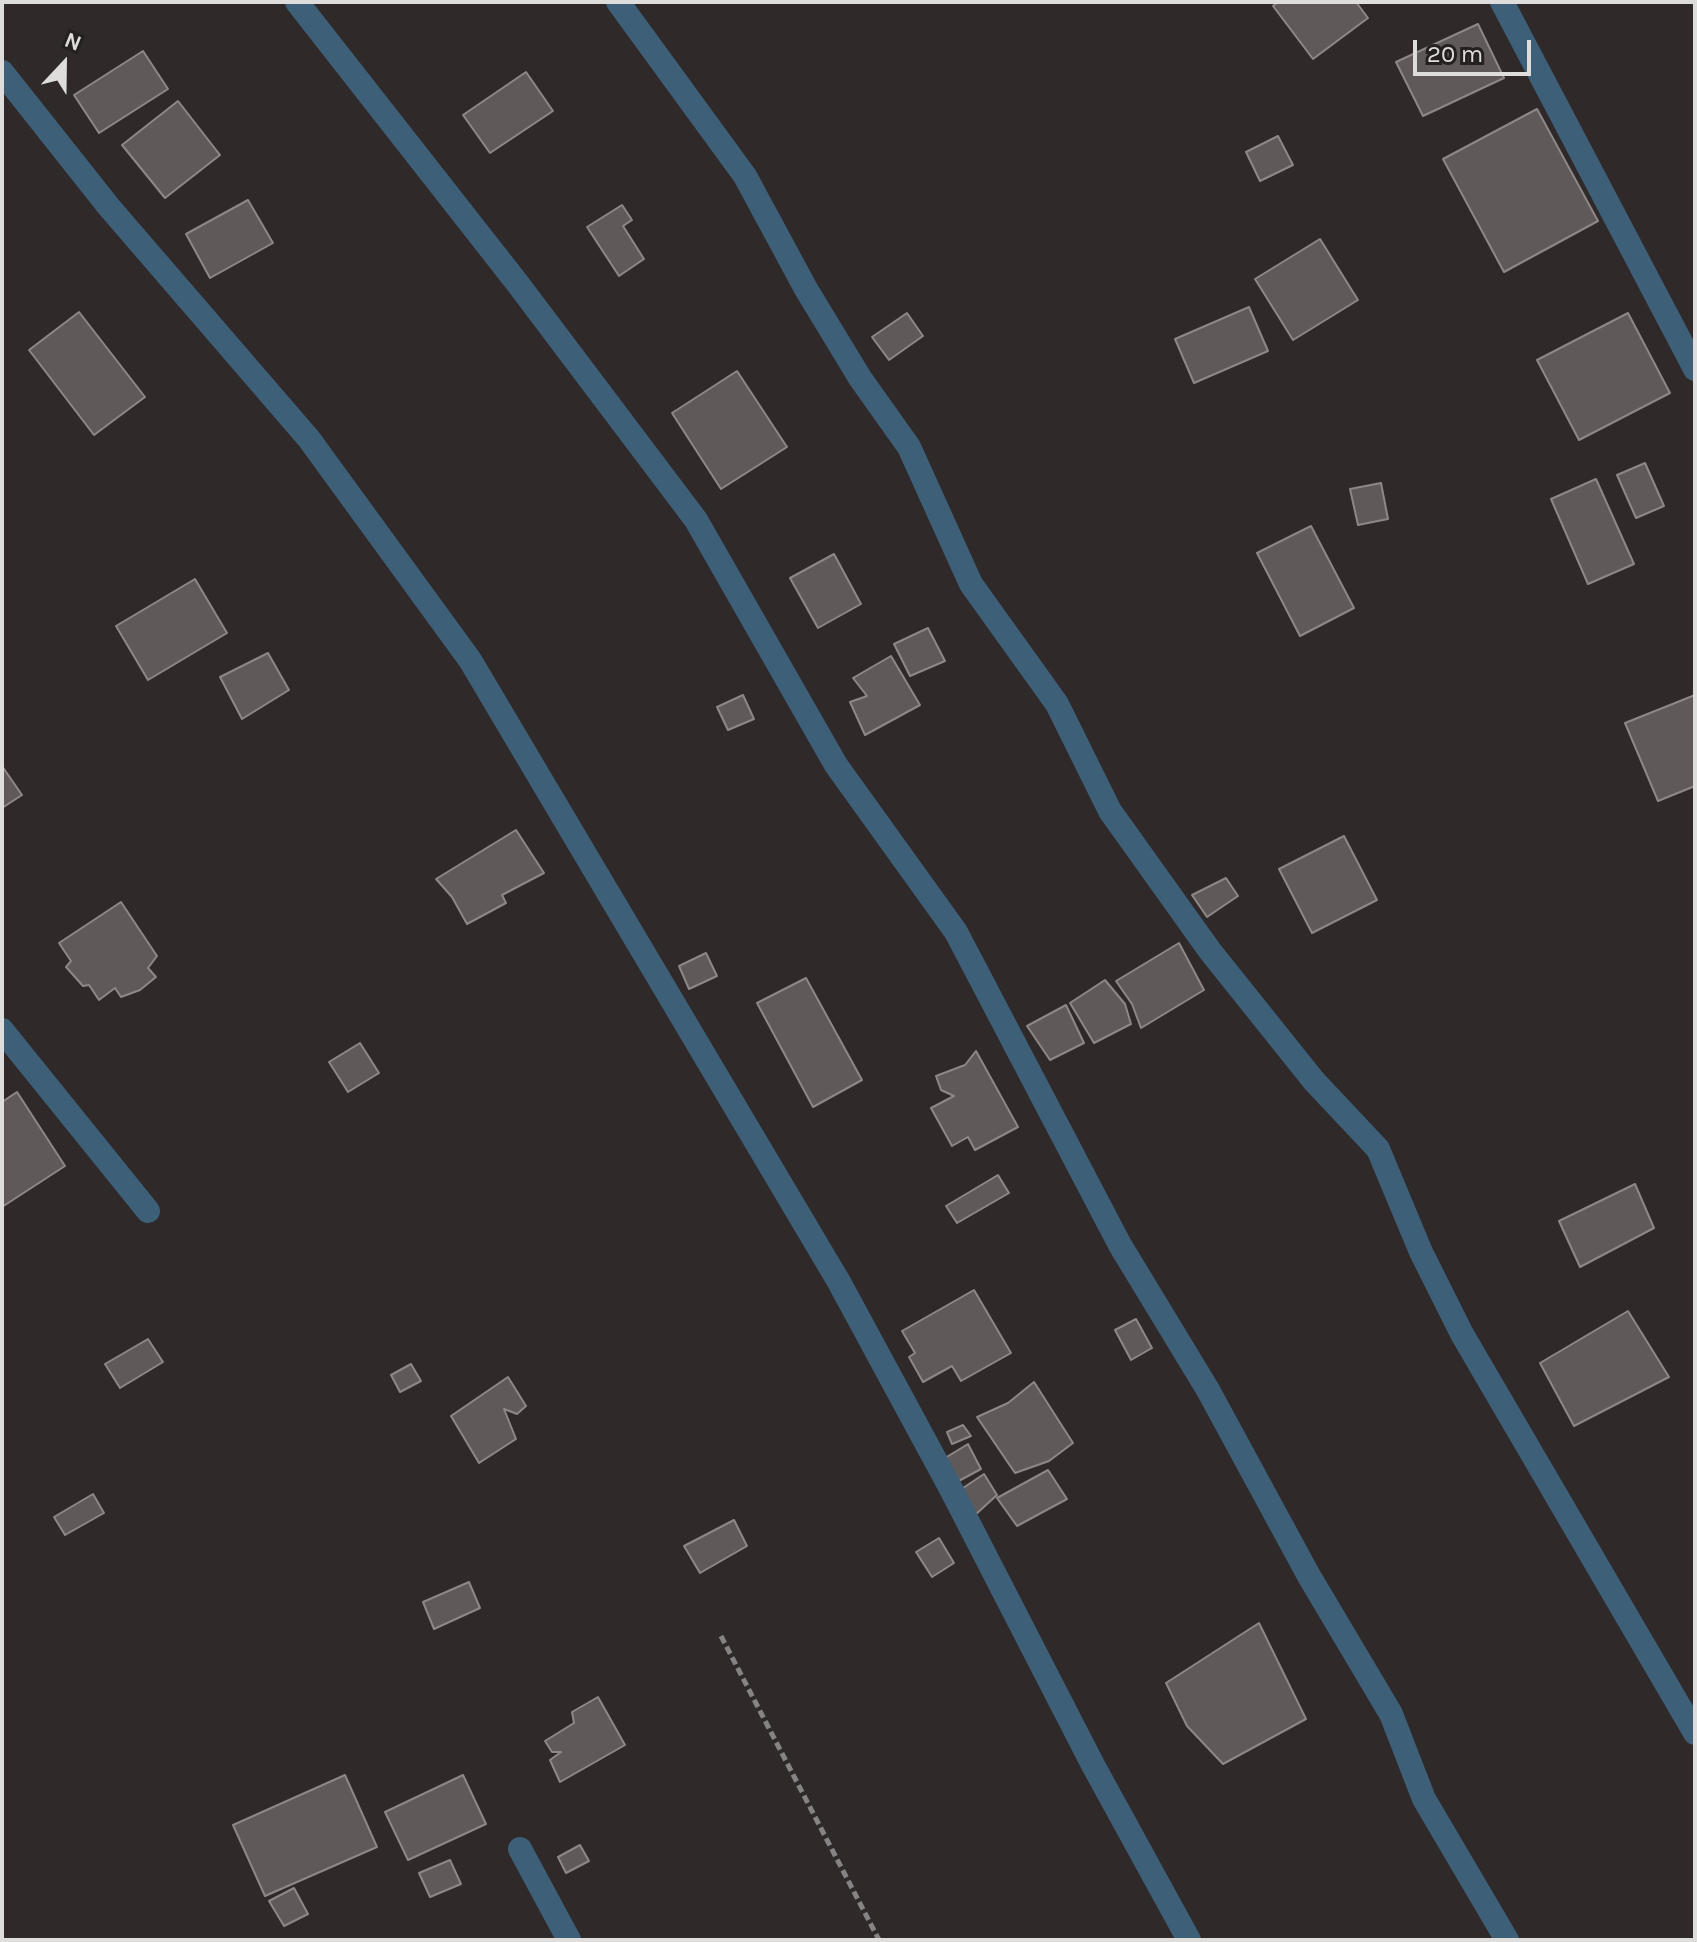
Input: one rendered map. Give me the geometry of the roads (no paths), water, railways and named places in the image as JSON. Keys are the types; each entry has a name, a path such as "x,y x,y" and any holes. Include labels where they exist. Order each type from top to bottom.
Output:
{"street":[{"path":"297,2 518,284 696,520 836,765 956,932 1120,1245 1208,1390 1309,1576 1391,1714 1424,1799 1507,1940"},
{"path":"618,2 745,176 806,289 860,378 909,447 971,584 1057,704 1110,811 1210,951 1314,1081 1378,1149 1421,1252 1462,1334 1695,1733"},
{"path":"1502,2 1695,369"},
{"path":"2,72 109,207 309,439 470,660 839,1282 951,1489 1093,1765 1189,1940"},
{"path":"2,1030 148,1211"},
{"path":"520,1849 569,1940"}]}
